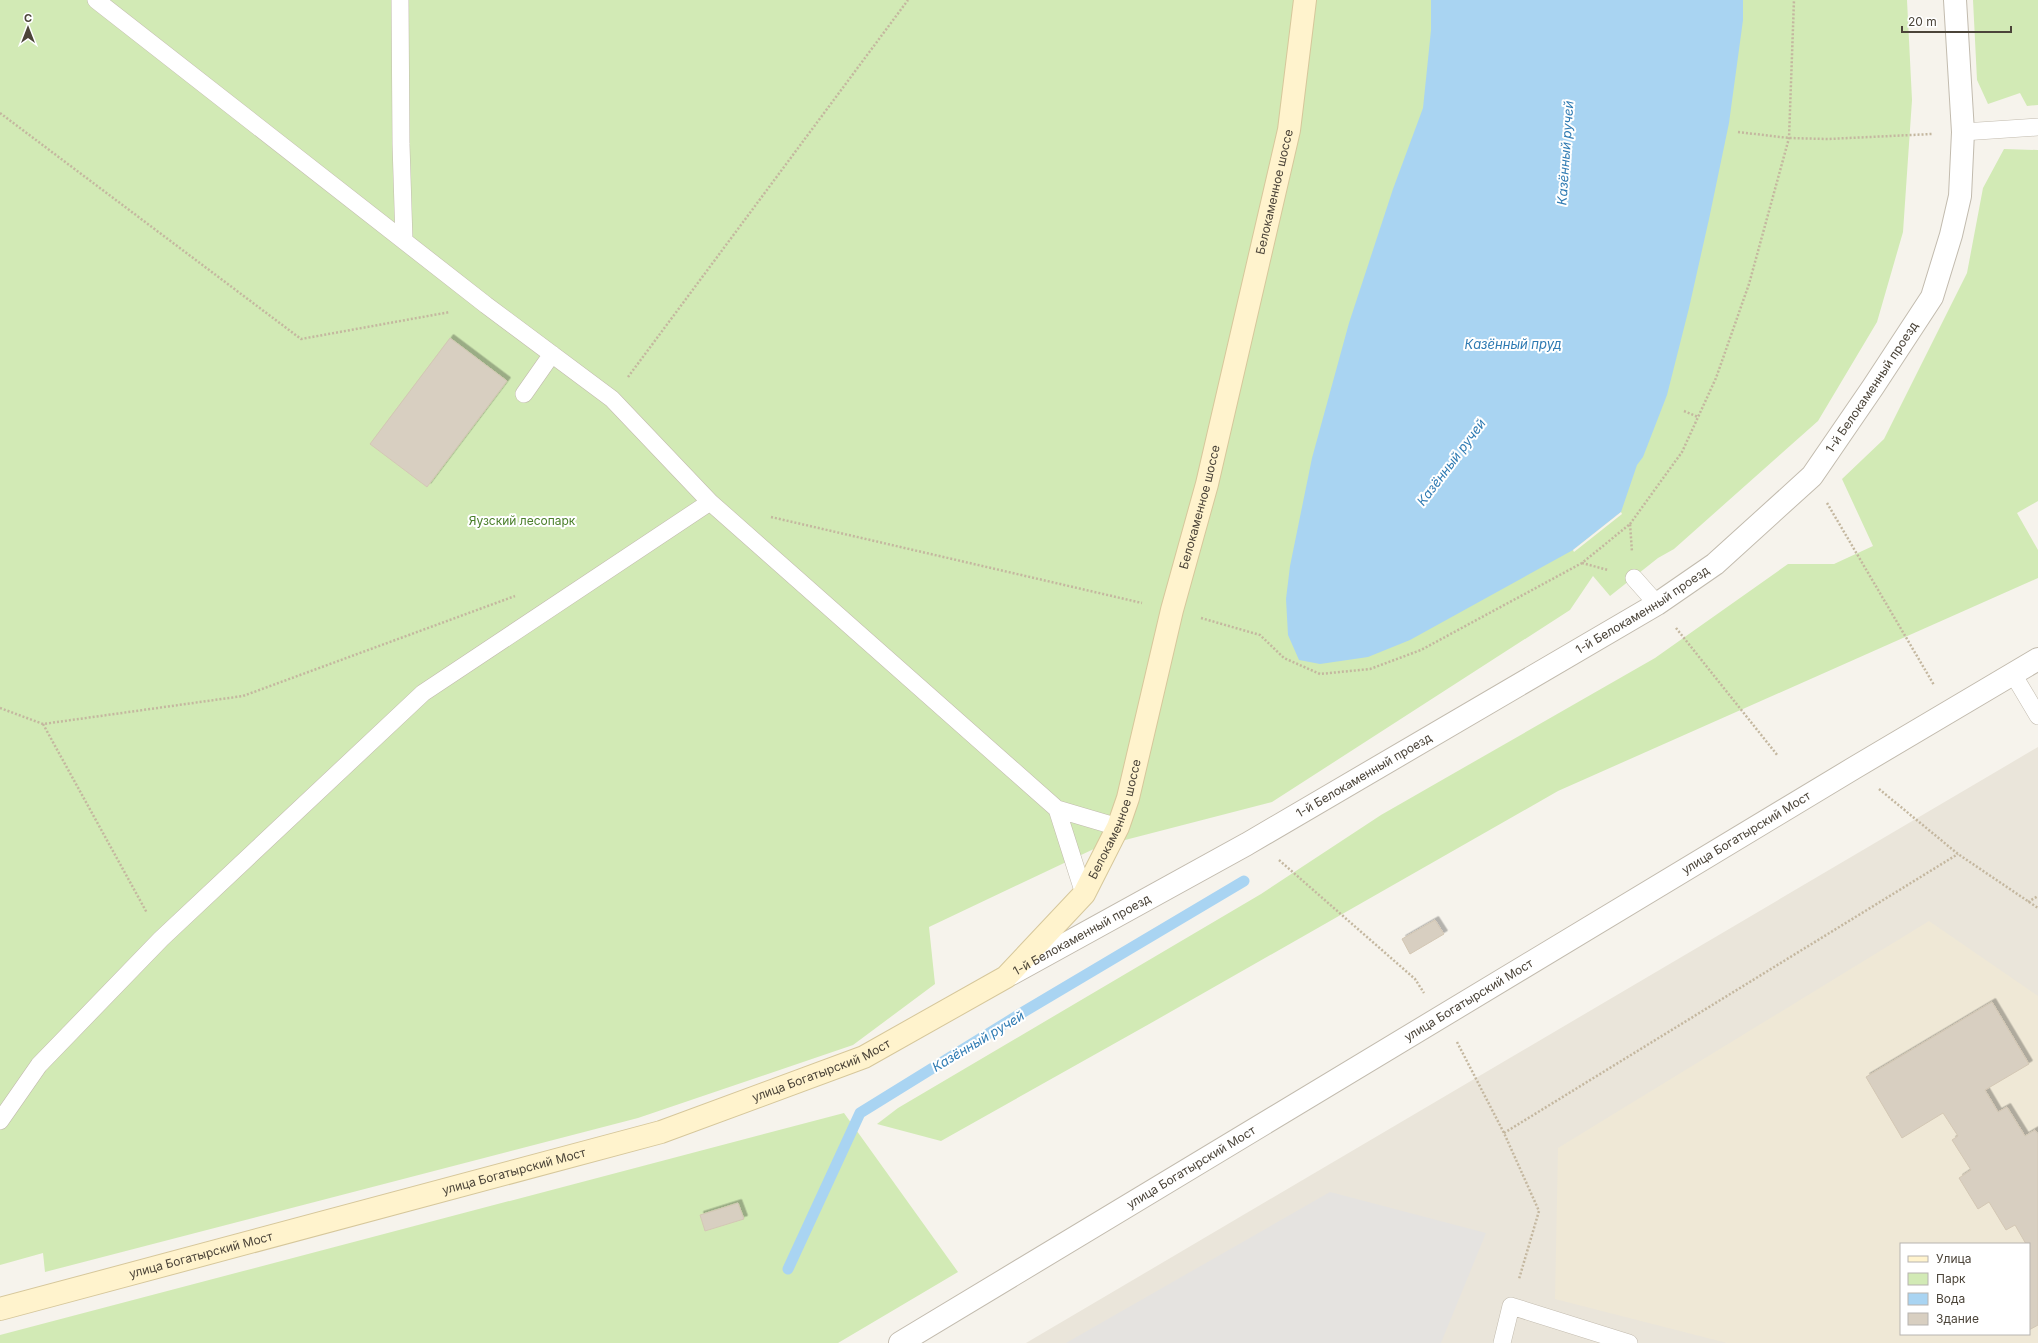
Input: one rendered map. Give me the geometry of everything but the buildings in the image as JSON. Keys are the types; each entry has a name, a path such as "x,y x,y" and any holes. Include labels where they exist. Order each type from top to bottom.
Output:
{"street":[{"name":"Белокаменное шоссе","path":"1006,977 1084,894 1118,827 1128,798 1172,610 1207,484 1289,130 1305,0"},
{"name":"1-й Белокаменный проезд","path":"1006,977 1255,839 1657,604 1715,564 1812,476 1932,297 1951,235 1960,196 1963,132 1955,0"},
{"name":"улица Богатырский Мост","path":"900,1343 1948,711 2038,659"},
{"name":"улица Богатырский Мост","path":"0,1309 660,1132 864,1058 1006,977"}],"lane":[{"path":"96,0 486,305 612,399 710,502 1057,809 1118,827"},
{"path":"400,0 401,144 404,240"},
{"path":"1963,132 2038,127"},
{"path":"524,394 552,354"},
{"path":"0,1121 39,1065 161,939 423,693 710,502"},
{"path":"1634,578 1657,604"},
{"path":"2013,674 2038,716"},
{"path":"1057,809 1084,894"},
{"path":"1502,1343 1510,1306 1629,1343"}],"path":[{"path":"612,399 908,0"},
{"path":"1224,624 1260,635 1284,658 1320,674 1370,669 1421,650 1582,562 1630,524 1682,452 1716,378 1749,284 1789,138 1794,0"},
{"path":"0,113 301,339 486,305"},
{"path":"1738,132 1789,138 1828,139 1909,135"},
{"path":"1684,412 1698,417"},
{"path":"1812,476 1948,711"},
{"path":"764,515 1172,610"},
{"path":"1582,562 1634,578 1630,524"},
{"path":"0,708 43,724 243,696 518,595"},
{"path":"1657,604 1778,756"},
{"path":"43,724 161,939"},
{"path":"1854,768 1958,854 2038,908"},
{"path":"1255,839 1415,979"},
{"path":"1504,1133 1958,854"},
{"path":"2028,902 2038,896"},
{"path":"1464,1053 1504,1133 1539,1211 1510,1306"}],"shaded area":[{"path":"2038,747 2038,1343 1026,1343"},
{"path":"1929,921 2038,996 2038,1343 1727,1343 1555,1299 1558,1148"},
{"path":"1330,1192 1486,1233 1441,1343 1066,1343"}],"green space":[{"name":"Яузский лесопарк","path":"0,0 1907,0 1912,100 1903,232 1877,322 1818,421 1674,549 1658,558 1610,596 1593,576 1570,610 1272,802 1098,847 929,927 935,984 853,1045 638,1118 45,1272 43,1253 0,1265"},
{"path":"1973,0 2038,0 2038,105 2027,106 2020,93 1988,104 1977,80"},
{"path":"2004,149 2038,150 2038,501 2017,513 2038,550 2038,578 1558,791 941,1141 877,1124 898,1108 1261,894 1381,815 1655,658 1788,564 1834,564 1873,546 1842,479 1884,439 1967,273 1983,188"},
{"path":"844,1113 958,1272 838,1343 0,1343 0,1335"}],"water":[{"name":"Казённый пруд","path":"1431,0 1743,0 1743,20 1729,123 1689,308 1667,395 1643,457 1637,465 1621,512 1573,550 1410,640 1368,657 1320,664 1299,660 1288,635 1286,599 1290,566 1312,458 1349,323 1393,189 1423,108 1431,30"}],"pier":[{"path":"1621,512 1622,514 1574,552 1573,550"}],"waterway":[{"name":"Казённый ручей","path":"788,1269 860,1113 1025,1011 1244,881"}]}
